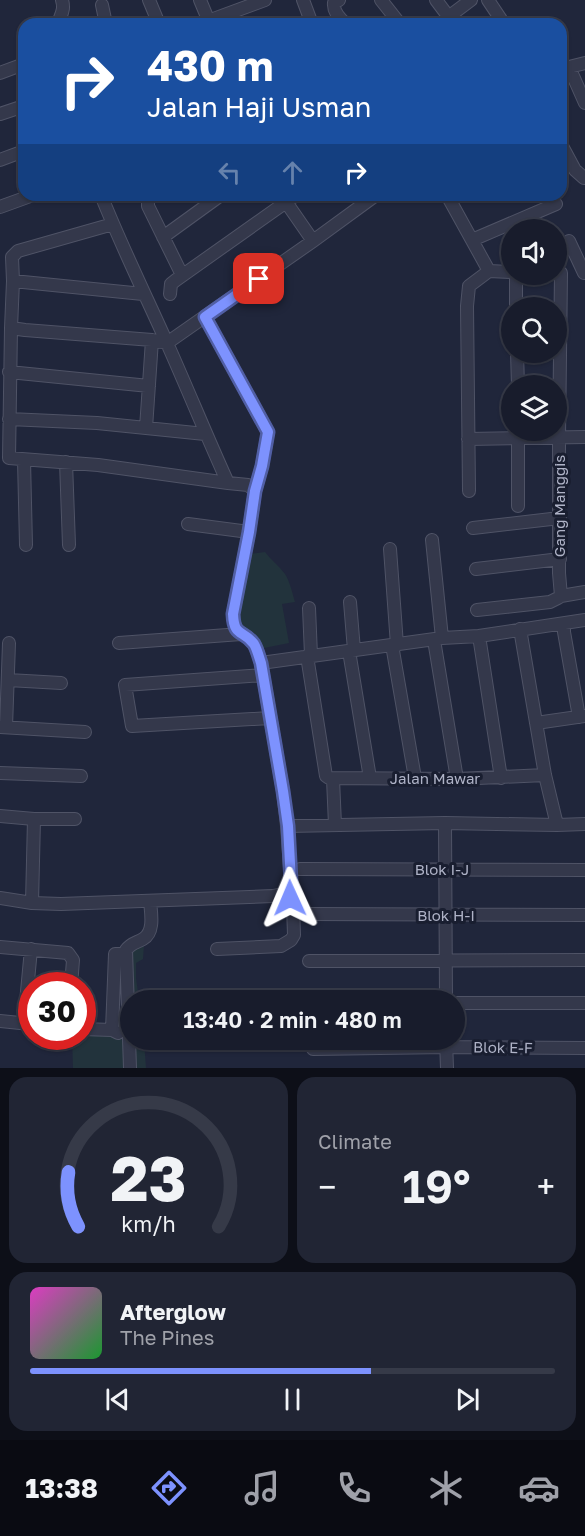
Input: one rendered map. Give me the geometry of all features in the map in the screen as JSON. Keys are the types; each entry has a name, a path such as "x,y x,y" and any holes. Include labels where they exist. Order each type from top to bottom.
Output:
{"street":[{"path":"60,18 64,4 62,0"},
{"path":"149,0 156,18"},
{"path":"200,0 207,18"},
{"path":"221,18 265,0"},
{"path":"303,0 310,18"},
{"path":"339,0 334,3 339,18"},
{"path":"381,0 395,18"},
{"path":"436,0 445,18"},
{"path":"450,18 471,0"},
{"path":"488,0 500,18"},
{"path":"102,5 105,18"},
{"path":"567,68 585,63"},
{"path":"0,73 18,66"},
{"path":"567,72 585,103"},
{"path":"0,114 18,108"},
{"path":"0,160 18,154"},
{"path":"567,155 578,174 584,176"},
{"path":"0,207 18,200"},
{"path":"103,201 228,483"},
{"path":"148,201 148,206 182,275"},
{"path":"163,237 213,201"},
{"path":"170,294 171,284 283,201"},
{"path":"290,201 313,241"},
{"path":"11,328 167,343 368,201"},
{"path":"450,201 489,271"},
{"path":"472,240 556,204"},
{"path":"113,224 18,251 12,257 9,458 66,462 248,485 255,491"},
{"path":"567,273 584,273 569,241"},
{"path":"469,491 467,306 469,286 489,271 501,272"},
{"path":"13,281 143,294"},
{"name":"Gang Manggis","path":"559,285 559,375"},
{"path":"205,317 268,432 255,491 233,624 236,630 255,645 262,669 288,826 291,882 288,891 293,906 294,935 287,943 281,945 217,949"},
{"path":"146,428 152,340"},
{"path":"9,372 148,386"},
{"path":"9,419 97,423 205,434"},
{"path":"468,439 501,436"},
{"path":"567,438 585,437"},
{"path":"518,441 518,506"},
{"name":"Gang Manggis","path":"559,441 561,596"},
{"path":"24,460 26,545"},
{"path":"66,462 69,545"},
{"path":"472,528 560,518"},
{"path":"188,524 249,532"},
{"path":"432,540 438,639 457,779"},
{"path":"390,549 394,645 415,778"},
{"path":"476,569 560,559"},
{"path":"477,610 550,602 561,596 585,592"},
{"path":"350,602 352,650 370,778"},
{"path":"309,608 309,656 335,825"},
{"path":"270,718 132,726 125,685 262,669 309,656 438,639 479,636 585,620"},
{"path":"536,723 582,716 564,624"},
{"path":"520,629 556,825"},
{"path":"119,643 242,634"},
{"path":"479,636 501,778"},
{"path":"9,643 3,727 86,732"},
{"path":"8,680 61,683"},
{"path":"0,773 81,776"},
{"name":"Jalan Mawar","path":"329,777 457,779 545,775"},
{"path":"0,816 75,819"},
{"path":"32,903 34,819"},
{"path":"445,824 446,990"},
{"path":"288,826 585,824"},
{"name":"Blok I-J","path":"300,869 585,870"},
{"path":"0,898 32,903 61,904 273,896 288,891"},
{"path":"126,990 126,950 131,944 148,935 151,919 150,901"},
{"name":"Blok H-I","path":"306,914 585,915"},
{"path":"0,947 68,954 73,960 72,972"},
{"path":"30,972 31,950"},
{"path":"112,1030 115,954 125,954"},
{"path":"309,960 585,960"},
{"path":"465,1003 585,1004"},
{"path":"0,1021 18,1023"},
{"path":"96,1029 112,1030 120,1033"},
{"name":"Blok E-F","path":"465,1044 585,1048"},
{"path":"129,1050 130,1068"},
{"path":"447,1050 447,1068"}],"shaded area":[{"path":"265,552 285,574 295,602 282,604 289,643 264,648 265,657 239,628 239,604 249,554"},
{"path":"144,945 143,959 136,963 138,990 130,990 130,952"},
{"path":"96,1034 120,1035 120,1050 124,1050 126,1068 73,1068 72,1050 96,1050"},
{"path":"133,1050 145,1050 146,1068 134,1068"}],"route":[{"path":"259,279 205,317 268,432 255,491 233,624 236,630 255,645 261,663 288,826 291,882 288,891 290,898"}]}
